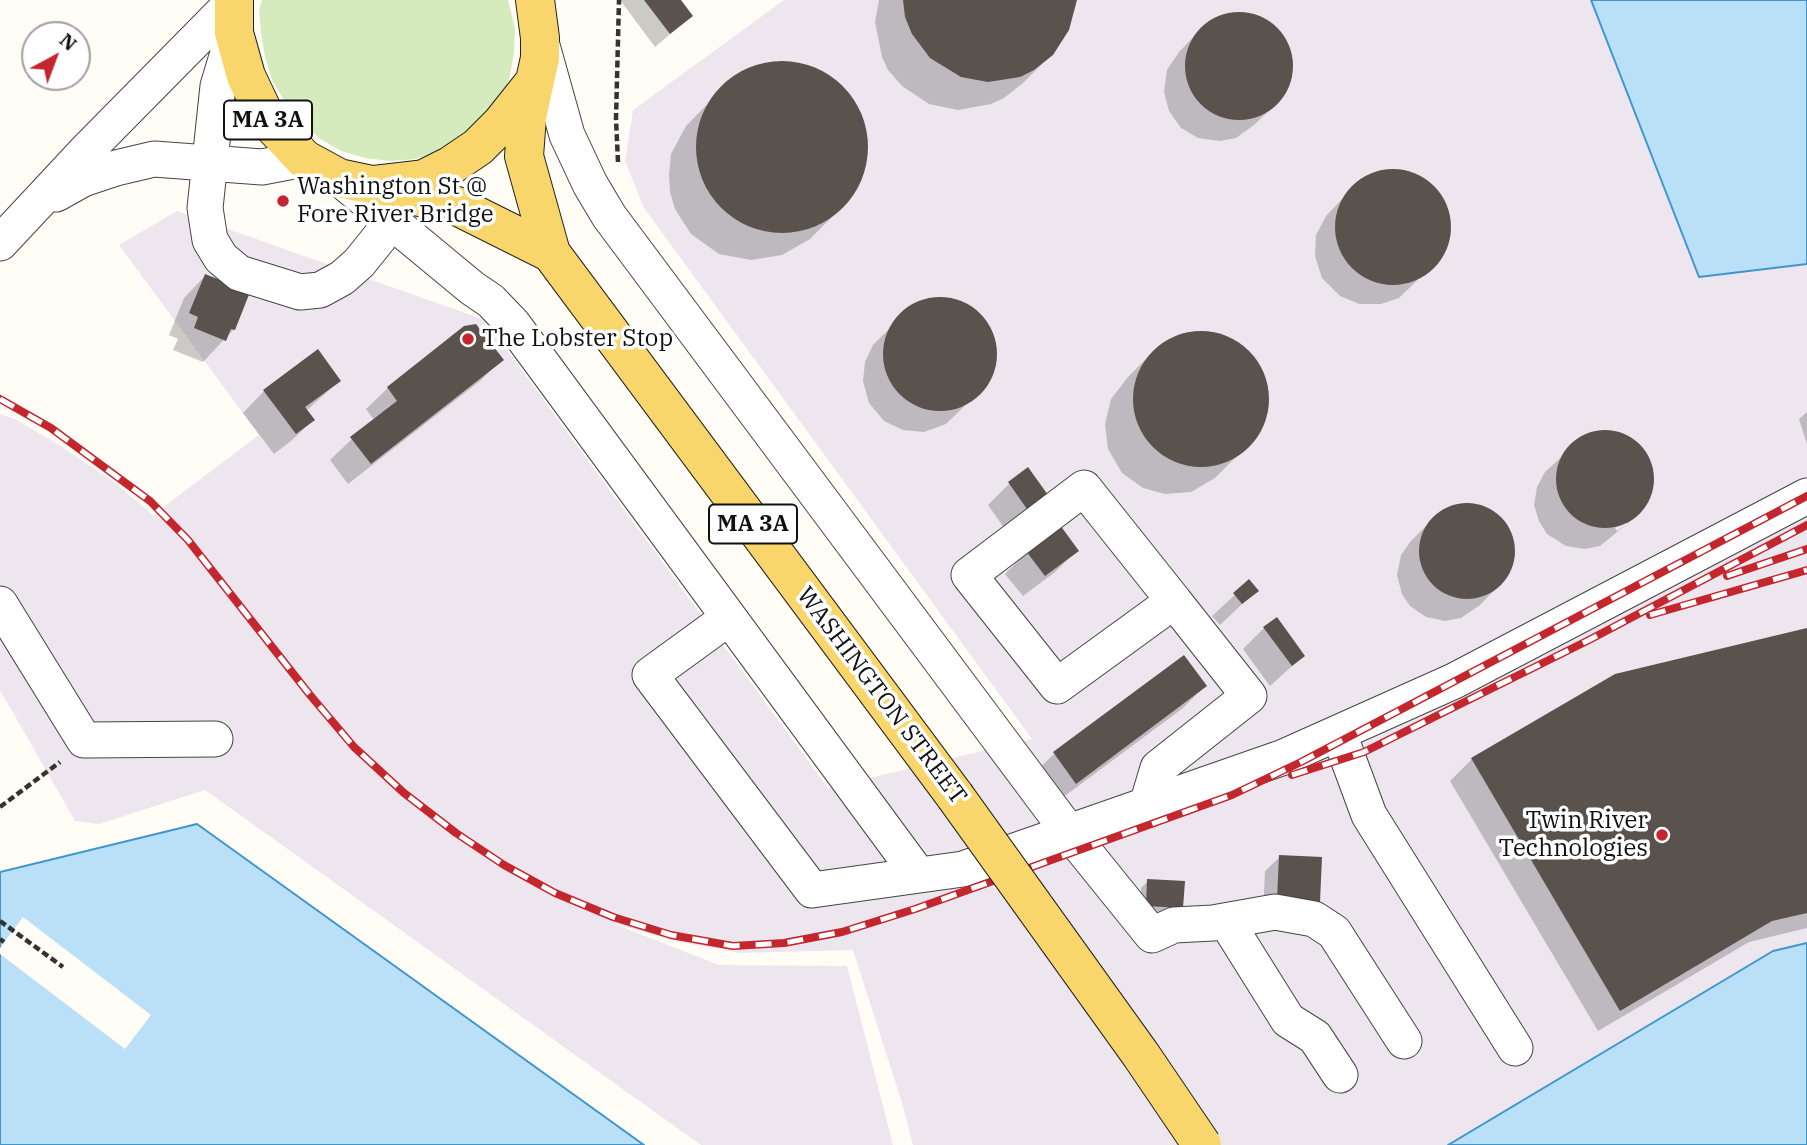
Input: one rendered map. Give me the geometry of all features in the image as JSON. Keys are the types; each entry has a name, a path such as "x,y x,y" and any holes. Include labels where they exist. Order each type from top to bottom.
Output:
{"main road":[{"name":"MA 3A","path":"534,0 540,38 536,80"},
{"name":"MA 3A","path":"234,11 246,76 266,118 304,159 355,182"},
{"path":"355,182 424,179 450,166 478,147 501,124 536,80"},
{"name":"WASHINGTON STREET","path":"536,80 527,117 524,156 551,253 955,796 1141,1055 1202,1145"},
{"name":"WASHINGTON STREET","path":"355,182 457,206 551,253"}],"street":[{"path":"234,11 218,86 205,208 210,240 220,258 239,272 300,292 320,290 342,278 359,263 392,222"},
{"path":"0,243 32,208 234,11"},
{"path":"540,38 567,135 590,184 609,216 1068,831 1152,935 1174,925 1226,921 1275,912 1314,919 1334,932 1404,1041"},
{"path":"32,208 83,179 154,159 262,167 304,159"},
{"path":"355,182 392,222 491,301 513,324 727,619 917,873"},
{"path":"1147,805 1158,768 1249,696 1174,601 1084,488 969,575 1057,686 1174,601"},
{"path":"727,619 650,675 812,890 917,873 963,869 1284,757 1454,681 1807,496"},
{"path":"0,604 85,740 215,739"},
{"path":"1339,734 1369,816 1515,1048"},
{"path":"1226,921 1289,1020 1315,1037 1340,1075"}],"path":[{"path":"618,171 616,119 619,0"},
{"path":"0,807 55,767 85,740"},
{"path":"0,921 64,967"}],"shaded area":[{"path":"784,0 1591,0 1699,277 1807,264 1807,943 1773,951 1448,1145 913,1145 853,950 740,953 674,941 612,923 719,965 847,966 893,1145 701,1145 205,790 99,824 75,821 0,690 0,414 15,419 59,445 114,482 153,515 259,435 119,245 177,211 485,320 828,788 1032,739 644,208 625,161 633,110"}],"green space":[{"path":"262,0 508,0 515,28 509,80 500,101 482,124 442,151 415,159 391,161 365,158 341,151 319,138 301,121 272,80 261,33 259,10"}],"water":[{"path":"1591,0 1807,0 1807,264 1699,277"},
{"path":"197,824 644,1145 0,1145 0,872"},
{"path":"1807,943 1807,1145 1448,1145 1773,951"}],"pier":[{"path":"23,917 151,1015 125,1049 0,954 0,948"}],"building":[{"path":"644,0 681,0 693,16 670,34"},
{"path":"903,0 1077,0 1069,30 1053,55 1020,77 988,82 961,77 930,58 912,34 905,17"},
{"path":"1239,12 1260,16 1277,28 1289,45 1293,66 1289,87 1277,104 1260,116 1239,120 1218,116 1201,104 1189,87 1185,66 1189,45 1201,28 1218,16"},
{"path":"782,61 815,68 843,86 861,114 868,147 861,180 843,208 815,226 782,233 749,226 721,208 703,180 696,147 703,114 721,86 749,68"},
{"path":"1393,169 1415,174 1434,186 1446,205 1451,227 1446,249 1434,268 1415,280 1393,285 1371,280 1352,268 1340,249 1335,227 1340,205 1352,186 1371,174"},
{"path":"205,274 250,292 235,330 231,329 226,341 194,328 198,317 189,313"},
{"path":"940,297 962,302 980,314 992,332 997,354 992,376 980,394 962,406 940,411 918,406 900,394 888,376 883,354 888,332 900,314 918,302"},
{"path":"476,324 504,360 371,464 350,437 397,401 387,387 464,326"},
{"path":"1201,331 1227,336 1249,351 1264,373 1269,399 1264,425 1249,447 1227,462 1201,467 1175,462 1153,447 1138,425 1133,399 1138,373 1153,351 1175,336"},
{"path":"318,349 341,381 305,407 315,420 296,434 263,390"},
{"path":"1605,430 1624,433 1640,444 1651,460 1654,479 1651,498 1640,514 1624,525 1605,528 1586,525 1570,514 1559,498 1556,479 1559,460 1570,444 1586,433"},
{"path":"1028,467 1048,495 1027,509 1008,482"},
{"path":"1458,503 1476,503 1494,511 1507,524 1515,542 1512,570 1494,591 1476,599 1458,599 1440,591 1427,578 1419,560 1419,542 1427,524 1440,511"},
{"path":"1060,525 1079,551 1045,576 1026,551"},
{"path":"1249,579 1259,591 1242,604 1233,593"},
{"path":"1277,617 1305,656 1292,666 1263,627"},
{"name":"Twin River Technologies","path":"1807,628 1807,913 1772,921 1620,1011 1471,758 1615,674"},
{"path":"1184,655 1207,686 1076,784 1053,752"},
{"path":"1279,855 1322,857 1320,902 1277,900"},
{"path":"1147,879 1185,881 1183,908 1146,906"}],"railway":[{"path":"0,399 51,428 150,501 188,540 354,747 404,793 456,833 504,865 555,893 613,917 671,935 733,946 784,943 842,932 915,909 1232,795 1301,762 1807,496"},
{"path":"1292,775 1364,752 1589,640 1807,525"},
{"path":"1727,576 1807,549"},
{"path":"1650,615 1807,570"}],"place":[{"name":"Washington St @ Fore River Bridge","path":"283,201"},
{"name":"The Lobster Stop","path":"468,339"},
{"name":"Twin River Technologies","path":"1662,835"}]}
